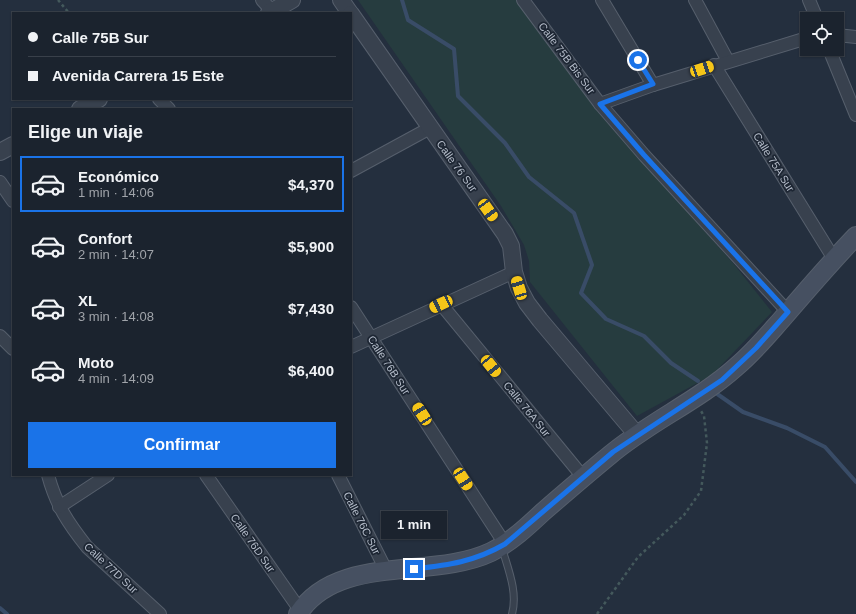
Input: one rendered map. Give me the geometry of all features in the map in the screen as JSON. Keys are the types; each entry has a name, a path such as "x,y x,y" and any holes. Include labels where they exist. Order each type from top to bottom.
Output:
{"main road":[{"path":"299,612 315,595 339,580 363,574 453,564 478,557 503,545 613,452 722,380 737,367 756,348 856,236"}],"street":[{"path":"268,8 292,0"},
{"name":"Calle 76 Sur","path":"341,0 349,12"},
{"path":"602,0 653,84"},
{"path":"695,0 728,61"},
{"path":"809,0 814,12"},
{"name":"Calle 75B Bis Sur","path":"529,2 600,104 644,155 788,312"},
{"name":"Calle 76 Sur","path":"352,17 505,234 511,246 514,272 519,288 527,303 637,435"},
{"path":"844,36 856,37"},
{"path":"600,104 653,84 800,40"},
{"path":"832,56 856,116"},
{"name":"Calle 75A Sur","path":"714,65 834,259"},
{"path":"82,108 97,100"},
{"path":"160,100 168,108"},
{"path":"352,170 430,128"},
{"path":"0,152 12,146"},
{"path":"0,182 12,200"},
{"path":"352,346 441,304 514,272"},
{"name":"Calle 76A Sur","path":"441,304 583,477"},
{"name":"Calle 76B Sur","path":"352,308 372,336 503,545"},
{"path":"0,336 12,348"},
{"name":"Calle 77D Sur","path":"48,476 59,507 77,535 87,547 160,614"},
{"path":"59,507 106,476"},
{"name":"Calle 76D Sur","path":"207,476 299,612"},
{"name":"Calle 76C Sur","path":"339,476 387,572"}],"lane":[{"path":"503,545 512,579 515,606 512,614"}],"path":[{"path":"58,0 68,12"},
{"path":"597,614 638,557 684,516 701,491 707,444 704,416 694,398"}],"green space":[{"path":"358,0 519,0 616,131 733,263 772,312 712,375 637,416 530,282 529,261 524,245 501,206"}],"waterway":[{"path":"402,0 408,20 454,49 458,96 505,143 529,177 574,213 592,265 581,293 606,319 644,336 671,363 698,381"},
{"path":"713,391 743,412 787,428 825,447 856,482"},
{"path":"0,608 7,614"}],"route":[{"path":"414,569 467,561 505,544 613,452 659,420 722,380 756,348 788,312 644,155 600,104 653,84 638,60"}]}
